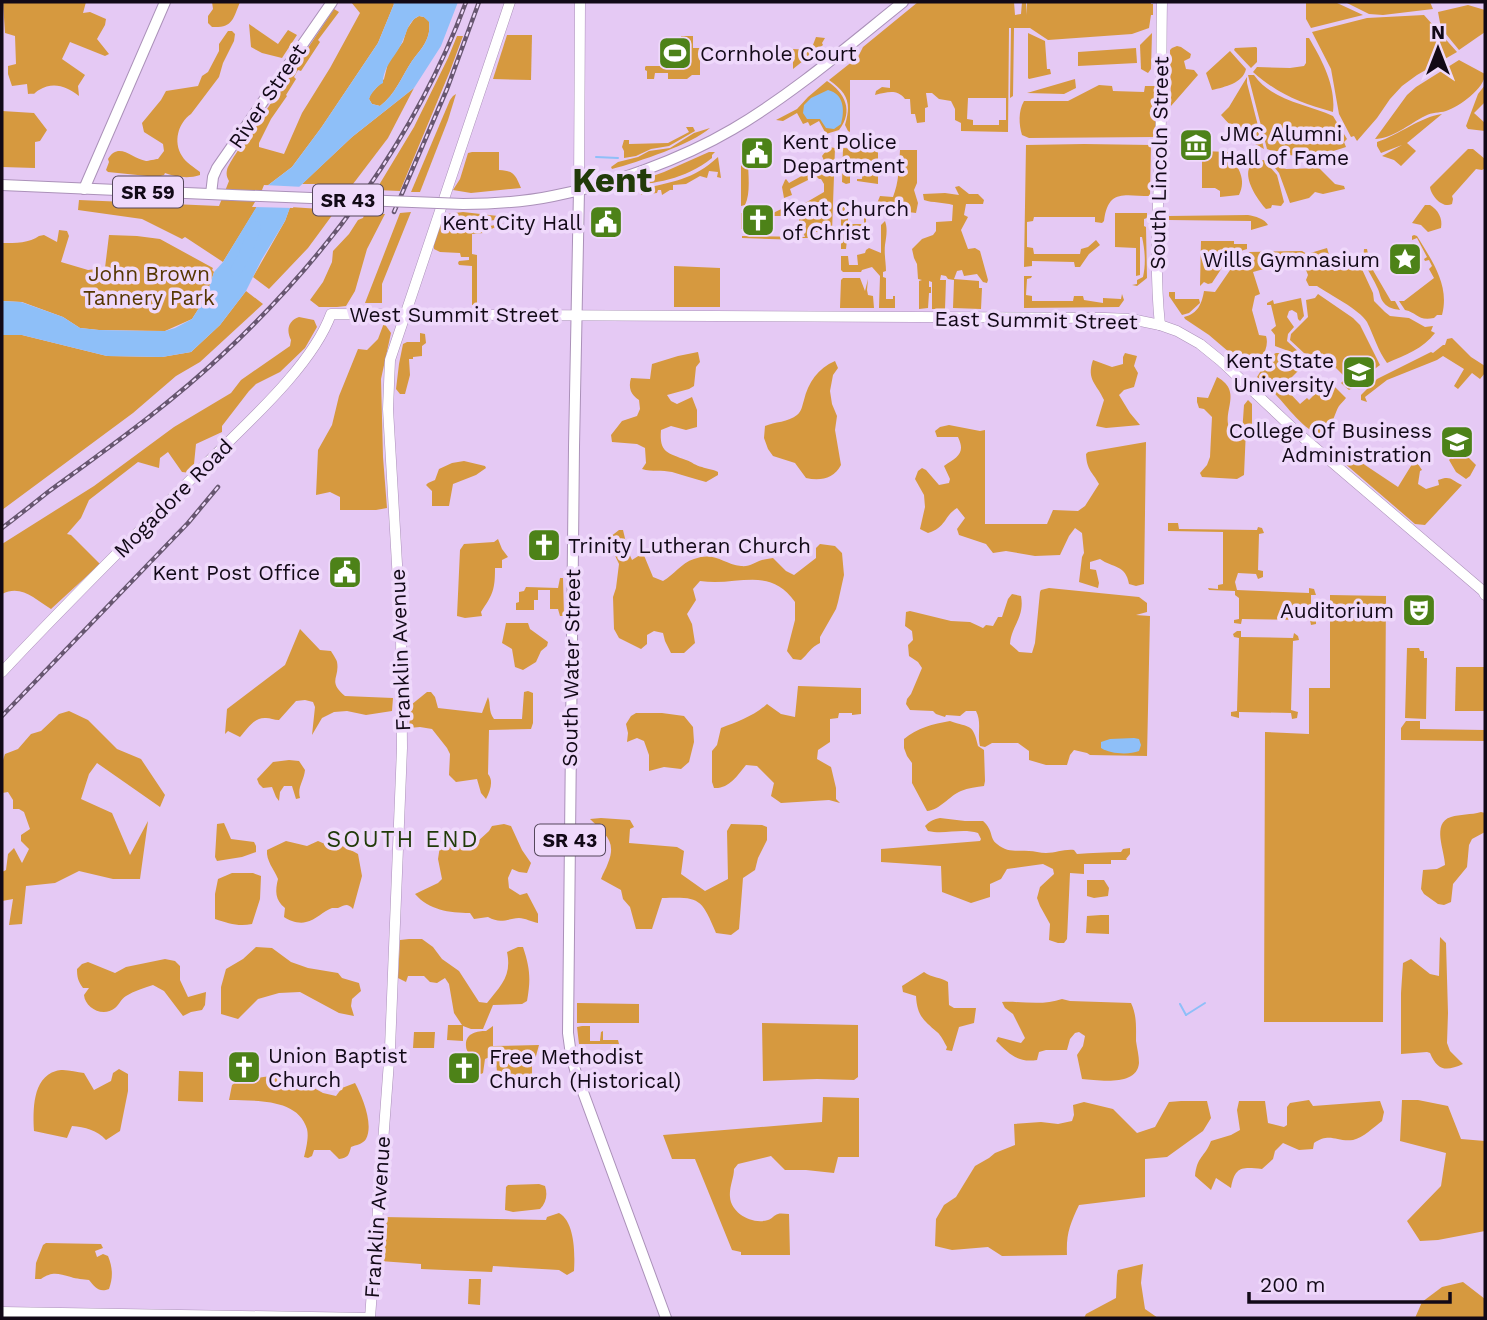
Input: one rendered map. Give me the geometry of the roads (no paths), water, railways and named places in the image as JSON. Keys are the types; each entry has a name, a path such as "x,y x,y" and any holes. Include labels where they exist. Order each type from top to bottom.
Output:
{"main road":[{"path":"85,189 165,2"},
{"name":"River Street","path":"211,194 217,168 331,2"},
{"path":"579,190 659,164 731,130 811,76 903,2"},
{"name":"SR 59","path":"2,185 211,194"},
{"name":"SR 43","path":"211,194 492,204 538,199 579,190"},
{"name":"South Water Street","path":"579,190 568,1033 576,1073 666,1318"}],"street":[{"name":"Franklin Avenue","path":"370,1318 390,1048 402,748 401,633 388,375 391,352 510,2"},
{"name":"South Water Street","path":"579,190 580,2"},
{"name":"South Lincoln Street","path":"1160,325 1157,259 1162,2"},
{"name":"West Summit Street","path":"331,314 577,314"},
{"name":"Mogadore Road","path":"2,672 262,408 300,365 326,327 331,314"},
{"name":"East Summit Street","path":"577,314 1105,318 1131,319 1160,325 1182,333 1207,349 1299,434 1484,592"},
{"path":"2,1312 370,1318"}],"water":[{"path":"393,2 458,2 441,46 414,88 352,137 297,189 285,221 246,291 220,325 191,352 162,357 107,356 22,335 2,335 2,301 21,302 63,317 80,328 99,330 165,331 192,319 206,297 214,272 223,262 266,192 267,186 292,167 321,128 378,43","holes":["419,16 429,22 424,45 390,96 380,106 372,104 369,99 383,83 385,71 410,23"]},
{"path":"828,90 837,95 843,108 841,124 834,129 826,128 820,119 807,119 803,113 804,105 811,98"},
{"path":"1110,739 1139,739 1139,751 1120,753 1101,748 1101,742"}],"waterway":[{"path":"596,157 618,158"},
{"path":"236,271 255,227"},
{"path":"1186,1015 1205,1003"},
{"path":"1180,1004 1186,1015"}],"railway":[{"path":"2,528 181,391 223,354 298,277 333,235 395,147 446,52 466,2"},
{"path":"394,212 447,89 479,2"},
{"path":"2,716 188,523 218,487"}],"place":[{"name":"Cornhole Court","path":"675,53"},
{"name":"JMC Alumni Hall of Fame","path":"1196,145"},
{"name":"Kent Police Department","path":"757,153"},
{"name":"Kent Church of Christ","path":"758,220"},
{"name":"Kent City Hall","path":"606,222"},
{"name":"Wills Gymnasium","path":"1405,259"},
{"name":"Kent State University","path":"1359,372"},
{"name":"College Of Business Administration","path":"1457,442"},
{"name":"Trinity Lutheran Church","path":"544,545"},
{"name":"Kent Post Office","path":"345,572"},
{"name":"Auditorium","path":"1419,610"},
{"name":"Union Baptist Church","path":"244,1067"},
{"name":"Free Methodist Church (Historical)","path":"464,1068"}],"district":[{"name":"Kent","path":"612,180"},
{"name":"SOUTH END","path":"403,839"}],"park label":[{"name":"John Brown Tannery Park","path":"149,285"}]}
